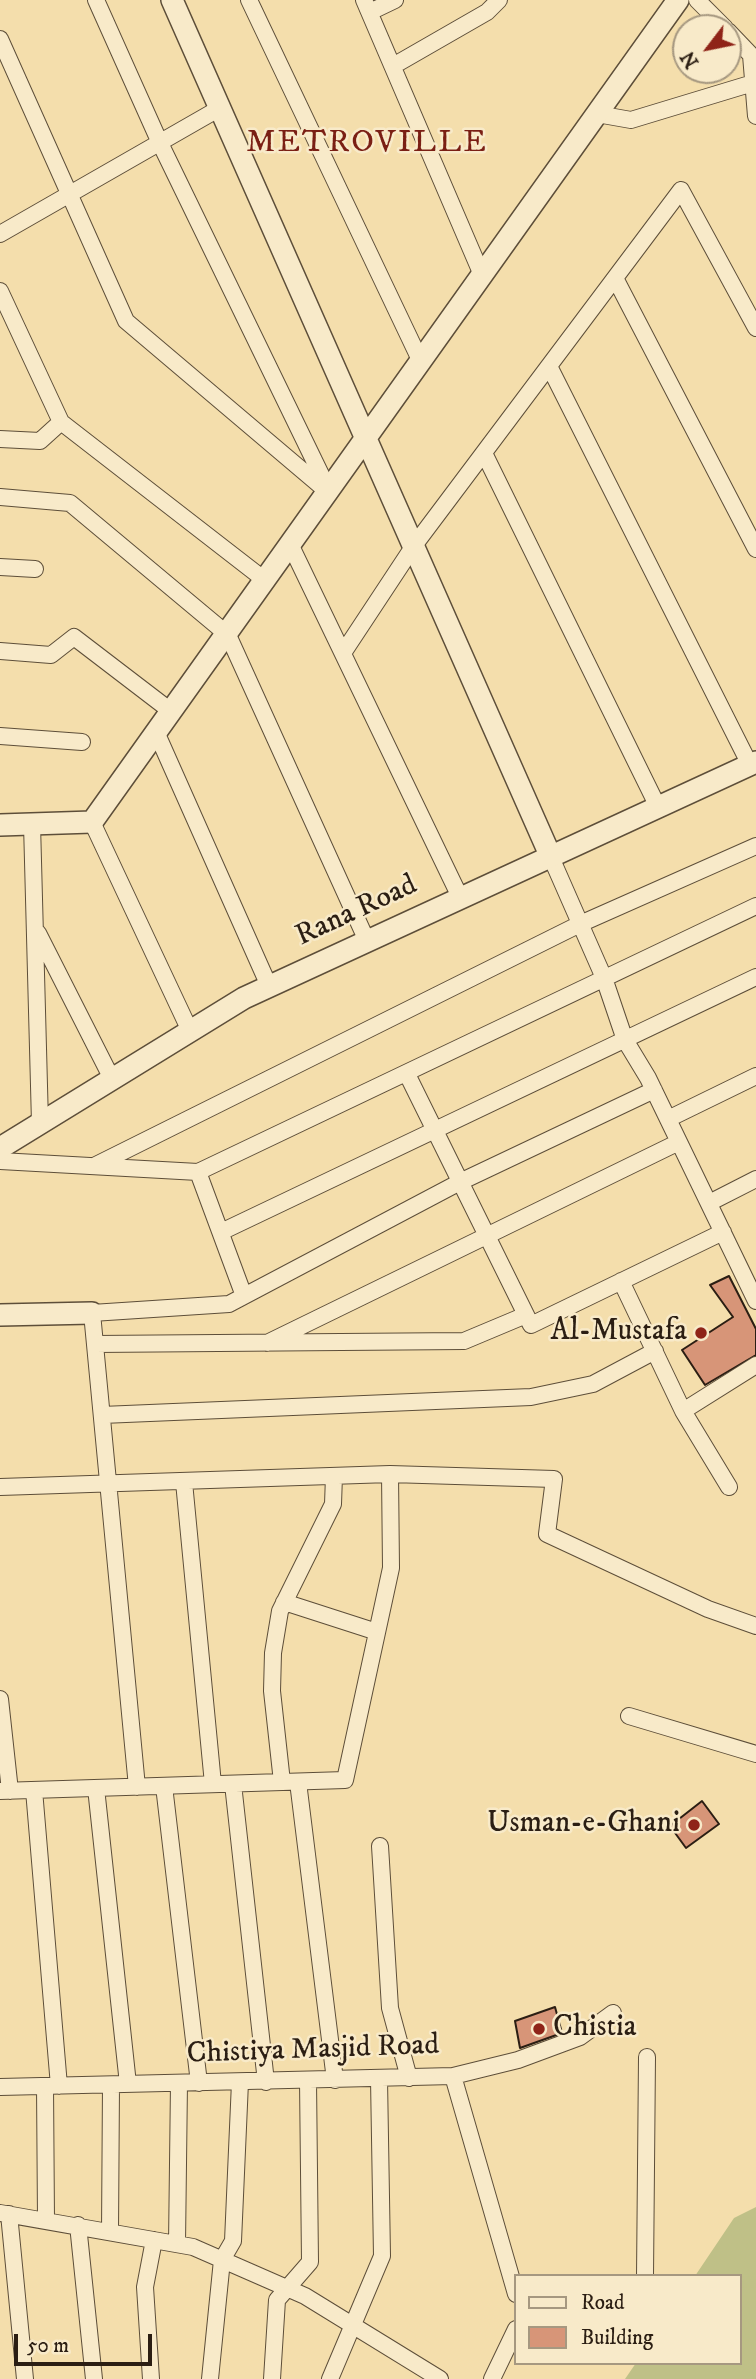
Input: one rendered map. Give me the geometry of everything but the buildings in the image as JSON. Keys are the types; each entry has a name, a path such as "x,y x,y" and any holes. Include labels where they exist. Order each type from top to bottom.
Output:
{"street":[{"path":"96,0 160,143 329,493"},
{"path":"172,0 604,978 625,1040 654,1090 754,1293"},
{"path":"249,0 421,362"},
{"path":"395,0 367,6 482,275"},
{"path":"393,66 487,12 499,0"},
{"path":"92,822 228,635 678,0"},
{"path":"697,0 711,14"},
{"path":"0,39 126,321 329,493"},
{"path":"754,55 756,116"},
{"path":"597,114 631,120 753,83"},
{"path":"0,233 220,108"},
{"path":"343,653 413,547 681,190 756,328"},
{"path":"615,278 756,549"},
{"path":"0,291 61,422 266,581"},
{"path":"549,366 753,763"},
{"path":"0,439 40,441 61,422"},
{"path":"484,453 657,805"},
{"path":"0,497 70,503 228,635 366,941"},
{"path":"291,546 460,897"},
{"path":"0,566 35,569"},
{"path":"0,651 51,655 74,637 172,712"},
{"path":"157,734 269,986"},
{"path":"0,736 82,742"},
{"name":"Rana Road","path":"0,1147 269,986 753,763"},
{"path":"0,825 92,822"},
{"path":"92,822 190,1031"},
{"path":"33,824 40,1123"},
{"path":"94,1166 580,924 756,846"},
{"path":"0,1161 198,1172 756,906"},
{"path":"35,928 112,1079"},
{"path":"220,1232 756,977"},
{"path":"407,1074 531,1325 723,1231"},
{"path":"668,1119 756,1076"},
{"path":"0,1315 92,1313 229,1304 460,1182 654,1090"},
{"path":"267,1343 679,1142"},
{"path":"198,1172 244,1296"},
{"path":"709,1203 756,1180"},
{"path":"621,1281 683,1411 729,1487"},
{"path":"92,1313 137,1787"},
{"path":"95,1344 464,1342 526,1315"},
{"path":"102,1415 531,1397 593,1384 654,1351"},
{"path":"683,1411 756,1365"},
{"path":"0,1487 390,1474 554,1479 547,1534 708,1609 756,1626"},
{"path":"0,1699 5,1791 345,1780 391,1568 390,1474"},
{"path":"334,1476 332,1504 284,1602 272,1653 272,1691 290,1782 335,2080"},
{"path":"184,1482 213,1784"},
{"path":"284,1602 377,1632"},
{"path":"629,1716 756,1754"},
{"path":"233,1784 266,2082"},
{"path":"164,1786 199,2083"},
{"path":"96,1788 128,2084"},
{"path":"34,1790 52,2086 46,2220"},
{"path":"380,1846 390,2008 409,2078"},
{"name":"Chistiya Masjid Road","path":"0,2087 453,2076 518,2060 580,2036 613,2012"},
{"path":"645,2274 647,2057"},
{"path":"453,2076 514,2287"},
{"path":"330,2379 382,2256 379,2079"},
{"path":"272,2379 277,2300 310,2262 307,2081"},
{"path":"210,2379 222,2260 233,2241 240,2082"},
{"path":"177,2244 179,2083"},
{"path":"110,2231 111,2085"},
{"path":"25,2379 4,2214 177,2244 222,2260 287,2288 440,2379"},
{"path":"78,2225 94,2379"},
{"path":"151,2379 145,2287 155,2240"},
{"path":"492,2379 514,2333"}],"green space":[{"path":"756,2207 756,2379 625,2379 635,2365 742,2365 742,2274 696,2274 734,2218"}],"place":[{"name":"Al-Mustafa","path":"701,1333"},
{"name":"Usman-e-Ghani","path":"694,1825"},
{"name":"Chistia","path":"539,2029"}],"district":[{"name":"METROVILLE","path":"367,144"}]}
